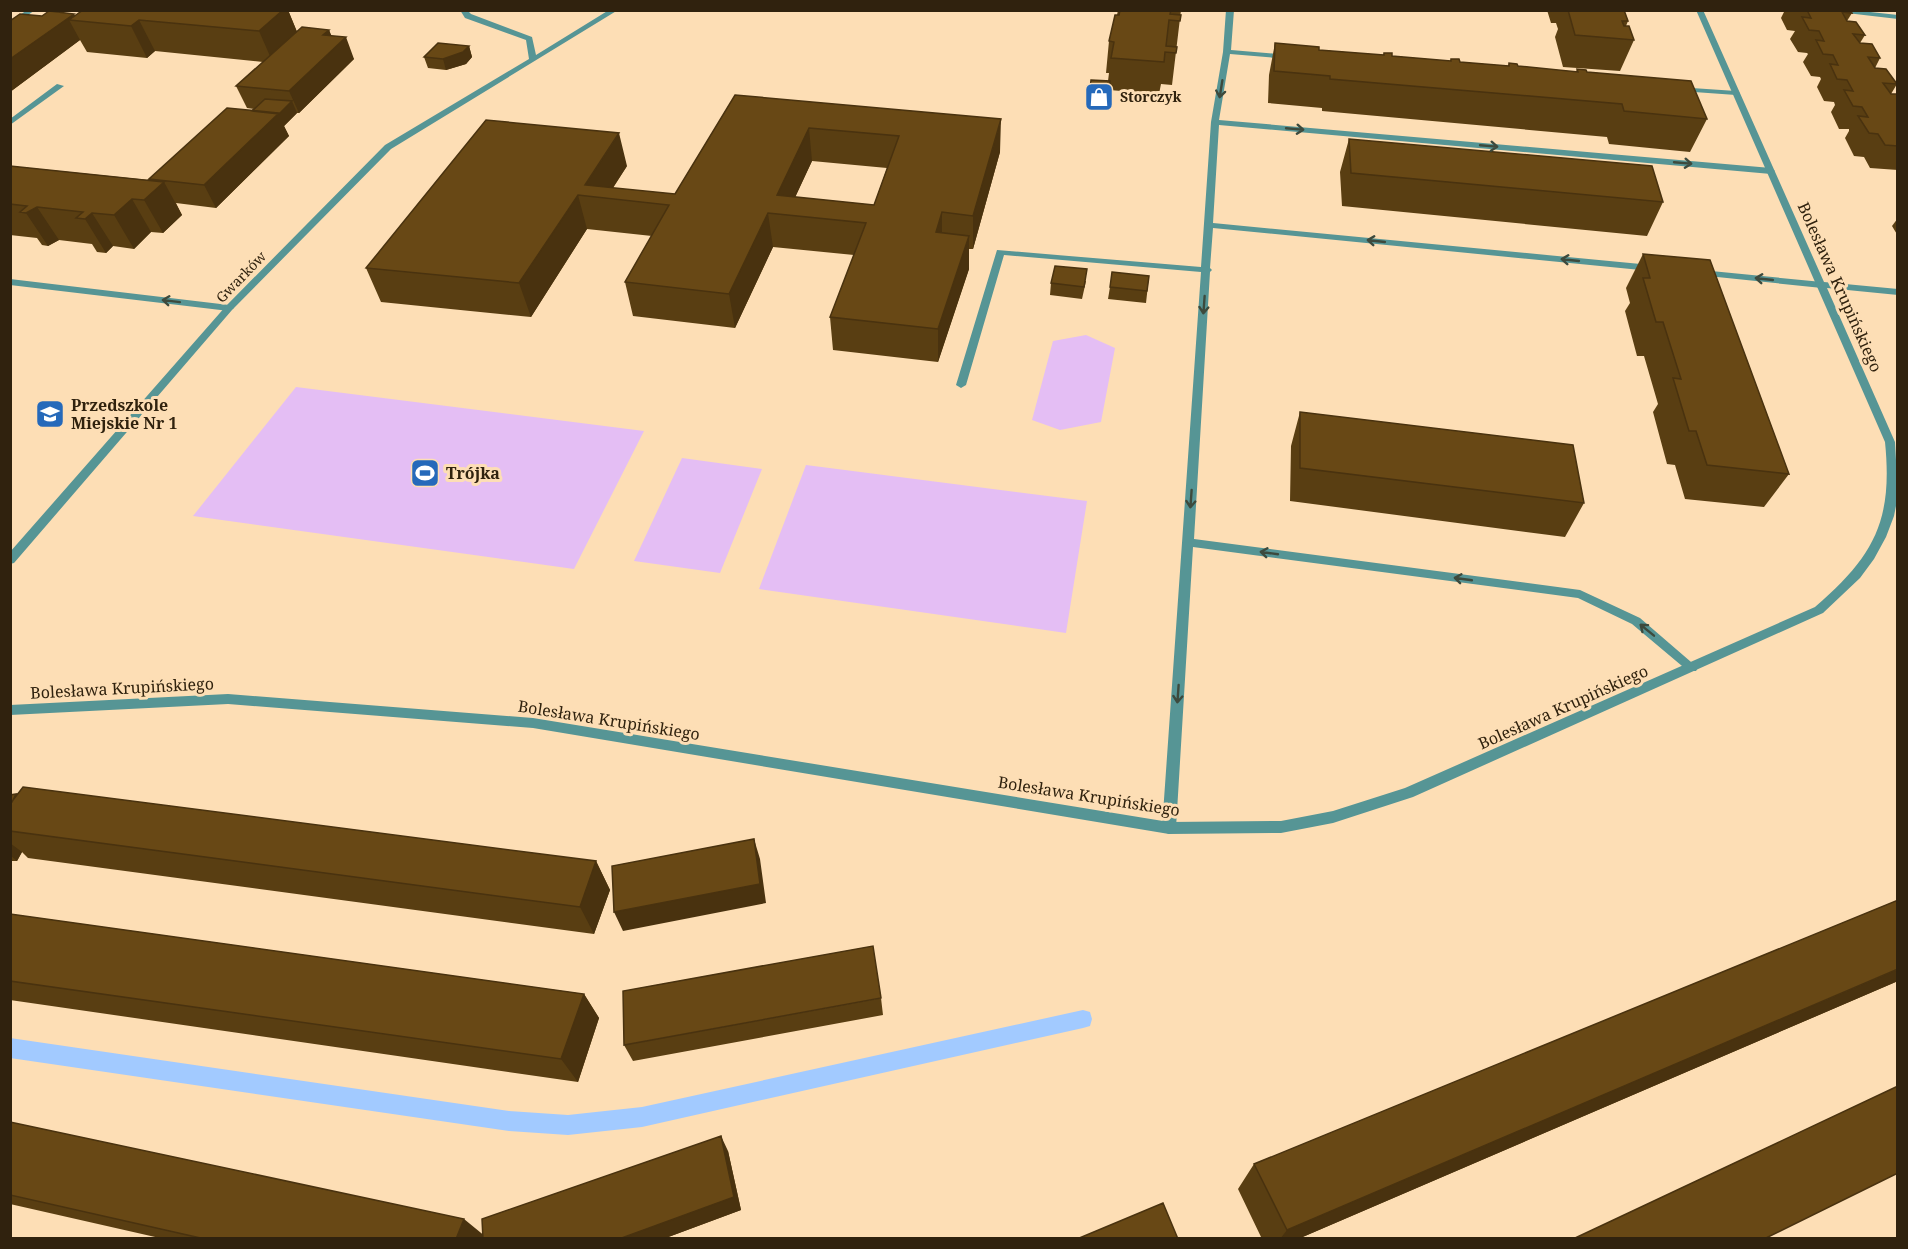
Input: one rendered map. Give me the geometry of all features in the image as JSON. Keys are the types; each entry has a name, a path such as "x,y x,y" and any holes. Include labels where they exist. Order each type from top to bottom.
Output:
{"street":[{"path":"10,26 32,10"},
{"path":"463,10 468,16 529,39 533,60"},
{"name":"Gwarków","path":"10,560 229,308 388,147 615,10"},
{"path":"1169,828 1215,122 1227,52 1230,10"},
{"name":"Bolesława Krupińskiego","path":"10,710 228,699 533,723 1169,828 1281,827 1333,817 1408,793 1819,610 1846,588 1880,539 1893,503 1895,471 1890,442 1699,10"},
{"path":"1824,10 1898,17"},
{"path":"1227,52 1298,58"},
{"path":"10,123 60,86"},
{"path":"1665,87 1736,93"},
{"path":"1215,122 1771,171"},
{"path":"1210,225 1657,269"},
{"path":"961,385 1000,252 1207,270"},
{"path":"1693,272 1898,292"},
{"path":"10,282 229,308"},
{"path":"1188,542 1580,594 1636,621 1692,668"}],"shaded area":[{"path":"1086,335 1115,348 1101,422 1060,430 1032,420 1053,341"},
{"name":"Trójka","path":"296,387 644,431 574,569 193,516"},
{"path":"682,458 762,469 720,573 634,561"},
{"path":"806,465 1087,501 1066,633 759,589"}],"building":[{"path":"83,10 283,10 259,31 139,20 131,26 69,20"},
{"path":"1120,10 1171,10 1170,14 1181,15 1180,21 1169,20 1166,46 1177,47 1176,53 1165,52 1164,62 1111,58 1114,42 1109,41 1115,15 1119,15"},
{"path":"1568,10 1624,10 1628,21 1622,21 1624,26 1629,26 1634,40 1575,35"},
{"path":"1807,10 1850,10 1852,13 1842,12 1847,21 1856,22 1865,35 1853,34 1860,43 1872,44 1880,58 1868,57 1875,68 1886,69 1897,84 1883,83 1891,94 1898,94 1898,146 1885,145 1878,134 1869,133 1858,116 1868,117 1862,107 1853,106 1844,90 1853,91 1847,80 1837,79 1830,64 1838,65 1833,55 1823,54 1816,40 1824,41 1819,31 1809,30 1802,17 1811,18"},
{"path":"49,11 74,14 10,59 10,21 20,14 42,16"},
{"path":"302,27 329,30 323,35 346,37 289,91 236,86"},
{"path":"438,43 469,46 463,52 443,59 424,57"},
{"path":"1275,43 1319,47 1319,50 1384,55 1384,53 1392,53 1392,56 1451,61 1451,59 1459,59 1460,62 1509,66 1509,63 1518,66 1578,72 1577,69 1587,72 1691,81 1707,119 1624,111 1622,104 1330,79 1330,76 1274,71"},
{"path":"1091,80 1110,81 1109,91 1090,90"},
{"path":"735,95 1001,119 973,216 942,212 936,232 969,236 938,329 830,317 866,223 768,213 729,294 625,282 669,205 578,195 519,283 366,268 486,120 619,133 585,185 675,194","holes":["809,128 899,136 874,205 777,195"]},
{"path":"265,99 292,101 279,114 252,111"},
{"path":"227,108 279,113 204,185 149,179"},
{"path":"1349,139 1652,166 1663,202 1351,173"},
{"path":"10,166 164,182 144,200 132,199 114,215 92,213 85,219 76,218 83,212 37,207 26,213 20,212 27,206 10,204"},
{"path":"1643,254 1710,260 1789,474 1707,465 1696,431 1689,431 1673,378 1681,379 1663,322 1656,322 1643,278 1650,278"},
{"path":"1055,266 1087,269 1084,287 1051,283"},
{"path":"1112,272 1149,276 1147,291 1110,287"},
{"path":"1300,412 1573,445 1584,503 1300,468"},
{"path":"23,787 596,861 580,907 10,831 10,804"},
{"path":"16,794 12,802 10,804 10,795"},
{"path":"754,839 760,884 614,912 612,866"},
{"path":"1898,900 1898,969 1287,1230 1254,1164"},
{"path":"10,914 584,994 561,1059 10,981"},
{"path":"873,946 881,998 624,1045 623,991"},
{"path":"1898,1086 1898,1173 1764,1239 1573,1239"},
{"path":"10,1122 464,1219 456,1239 205,1239 10,1195"},
{"path":"721,1136 734,1197 619,1239 483,1239 482,1219"},
{"path":"1163,1203 1178,1239 1077,1239"}],"waterway":[{"path":"10,1048 509,1121 568,1125 642,1117 1083,1019"}],"place":[{"name":"Storczyk","path":"1099,97"},
{"name":"Przedszkole Miejskie Nr 1","path":"50,414"},
{"name":"Trójka","path":"425,473"}]}
